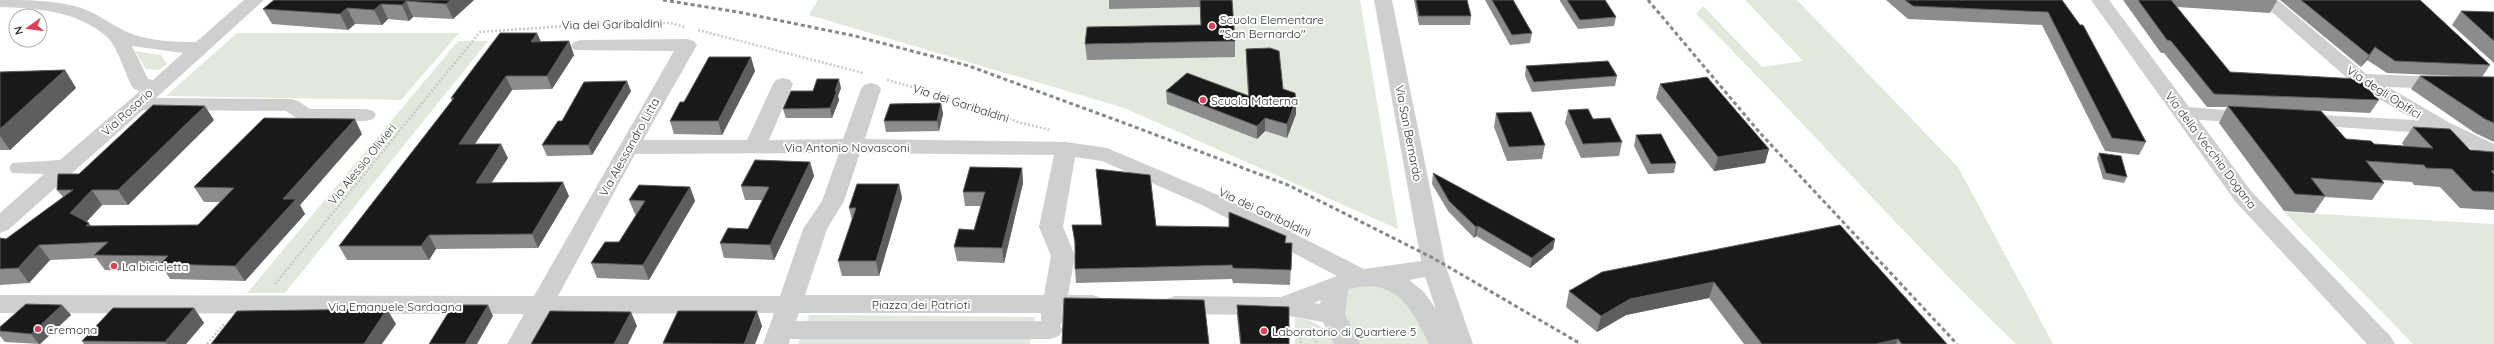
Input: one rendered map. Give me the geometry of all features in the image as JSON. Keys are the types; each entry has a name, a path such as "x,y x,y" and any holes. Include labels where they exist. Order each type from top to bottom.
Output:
{"street":[{"name":"Via Rosario","path":"0,225 255,0"},
{"name":"Via San Bernardo","path":"1383,0 1434,267 1460,344"},
{"name":"Via della Vecchia Dogana","path":"2100,0 2254,209 2382,344"},
{"name":"Via degli Opifici","path":"2266,0 2361,80 2443,128 2494,152"},
{"path":"1,2 41,4 70,10 100,22 117,34 159,46 201,48"},
{"path":"117,34 141,85 157,86"},
{"name":"Via Alessandro Litta","path":"520,344 628,147 687,45 581,46"},
{"path":"2361,80 2494,85"},
{"path":"874,81 850,146 833,202 814,230 791,303 788,337 951,338 989,332 1020,338 1049,337 1063,256 1051,227 1066,148"},
{"path":"755,147 783,84"},
{"path":"137,104 291,105 305,115 366,115"},
{"path":"2182,113 2443,128"},
{"name":"Via Antonio Novasconi","path":"628,147 850,146 1066,148"},
{"name":"Via dei Garibaldini","path":"1066,148 1107,155 1210,200 1360,279 1408,290 1432,322 1442,344"},
{"path":"20,168 66,167"},
{"path":"1283,306 1360,279 1434,267"},
{"path":"1348,344 1332,315 1332,299 1360,279"},
{"name":"Via Emanuele Sardagna","path":"0,304 257,307 791,303"},
{"name":"Piazza dei Patrioti","path":"791,303 1116,304"},
{"path":"989,332 996,304"},
{"path":"1154,305 1283,306 1332,315"}],"path":[{"name":"Via dei Garibaldini","path":"480,32 607,23 670,23 690,28"},
{"name":"Via dei Garibaldini","path":"696,30 874,81 955,99 1021,123 1052,130"},
{"name":"Via Alessio Olivieri","path":"257,307 480,32"}],"shaded area":[{"path":"818,0 1360,0 1398,229 1124,108 809,15"},
{"path":"1745,0 1797,0 1958,167 2053,344 2016,344 1935,263 1696,14 1703,6 1762,67 1803,61"},
{"path":"237,33 459,33 401,100 166,96"},
{"path":"458,41 488,41 285,293 247,293"},
{"path":"135,51 161,55 167,64 159,70 146,69"},
{"path":"2284,212 2494,224 2494,344 2413,344"},
{"path":"1363,284 1376,285 1388,289 1406,302 1419,321 1430,344 1360,344 1348,324 1344,311 1344,304 1349,289"},
{"path":"809,315 1035,317 1030,344 798,344"},
{"path":"1295,318 1308,320 1319,325 1328,333 1336,344 1295,344"}],"building":[{"path":"274,0 451,0 446,4 406,1 402,5 381,4 374,10 347,8 340,14 263,9"},
{"path":"1200,0 1232,0 1235,41 1085,44 1087,27 1201,25"},
{"path":"1416,0 1467,0 1471,16 1419,16"},
{"path":"1492,0 1513,0 1532,33 1512,35"},
{"path":"1567,0 1605,0 1616,17 1580,20"},
{"path":"1905,0 2062,0 2080,25 2083,25 2146,142 2112,138 2048,12 1913,6"},
{"path":"2138,0 2171,0 2230,72 2359,79 2379,100 2214,94 2171,41 2167,40"},
{"path":"2301,0 2420,0 2490,65 2395,61 2375,47 2369,55"},
{"path":"2461,11 2494,12 2494,41"},
{"path":"500,33 537,33 531,42 569,41 547,76 506,76 459,144 501,144 476,183 563,182 532,234 429,235 421,246 339,246 454,98 451,98"},
{"name":"Scuola Materna","path":"1270,48 1279,51 1283,89 1295,93 1296,100 1287,124 1265,118 1257,126 1166,91 1187,73 1249,96 1246,49"},
{"path":"709,57 751,57 718,121 670,121 680,102 684,102"},
{"path":"1608,61 1617,76 1534,82 1526,66"},
{"path":"65,70 0,129 0,72"},
{"path":"2420,76 2494,77 2494,123 2485,119"},
{"path":"1707,77 1769,149 1718,157 1660,84"},
{"path":"817,79 839,79 835,91 837,91 830,108 783,109 791,91 813,91"},
{"path":"627,81 588,145 542,145 558,121 562,121 584,82"},
{"path":"941,103 937,121 884,121 890,104"},
{"path":"153,105 205,106 118,190 92,190 70,213 89,223 86,226 198,225 234,188 194,187 264,118 355,119 283,199 296,199 235,266 160,264 168,256 94,255 108,242 39,245 18,268 0,269 0,238 6,239 73,190 57,190 58,174 79,174"},
{"path":"2228,106 2321,111 2346,139 2371,141 2374,144 2433,148 2413,127 2450,129 2470,150 2494,152 2494,171 2491,171 2494,174 2494,192 2473,191 2452,169 2426,168 2424,165 2366,161 2384,183 2311,178 2325,196 2295,194"},
{"path":"1588,109 1593,119 1610,118 1622,142 1583,144 1568,110"},
{"path":"1531,112 1545,145 1509,147 1496,113"},
{"path":"1661,134 1676,163 1651,164 1636,135"},
{"path":"2099,153 2121,156 2127,177 2106,173"},
{"path":"755,160 810,162 770,245 720,243 728,228 748,229 769,187 741,186"},
{"path":"970,167 1022,168 1002,248 954,247 959,229 974,230 985,192 963,192"},
{"path":"1096,169 1150,175 1156,226 1229,227 1229,212 1286,236 1285,243 1292,243 1291,270 1233,268 1232,265 1075,269 1075,242 1072,225 1102,225"},
{"path":"1433,173 1555,239 1532,258 1478,226 1476,227 1449,201"},
{"path":"857,184 899,184 876,261 838,261 856,208 849,208"},
{"path":"639,185 690,187 643,265 591,263 605,242 619,242 645,201 629,200"},
{"path":"1840,225 1947,344 1902,344 1898,339 1876,344 1762,344 1714,282 1630,299 1601,316 1569,291 1602,272"},
{"path":"1064,298 1204,300 1209,344 1062,344"},
{"path":"26,304 62,305 31,334 0,331 0,327"},
{"path":"453,305 488,305 465,344 429,344"},
{"name":"Laboratorio di Quartiere 5","path":"1237,305 1289,307 1289,344 1241,344"},
{"path":"113,308 194,308 165,342 82,341"},
{"path":"387,309 364,344 211,344 237,311"},
{"path":"550,311 631,312 614,344 531,344"},
{"path":"678,311 757,311 744,344 663,343"}],"railway":[{"path":"663,0 738,12 855,36 969,66 1135,127 1288,185 1433,258 1581,344"},
{"path":"1648,0 1760,133 1957,344"}],"place":[{"name":"Scuola Elementare \"San Bernardo\"","path":"1212,26"},
{"name":"Scuola Materna","path":"1203,100"},
{"name":"La bicicletta","path":"114,266"},
{"name":"Cremona","path":"38,329"},
{"name":"Laboratorio di Quartiere 5","path":"1264,331"}]}
